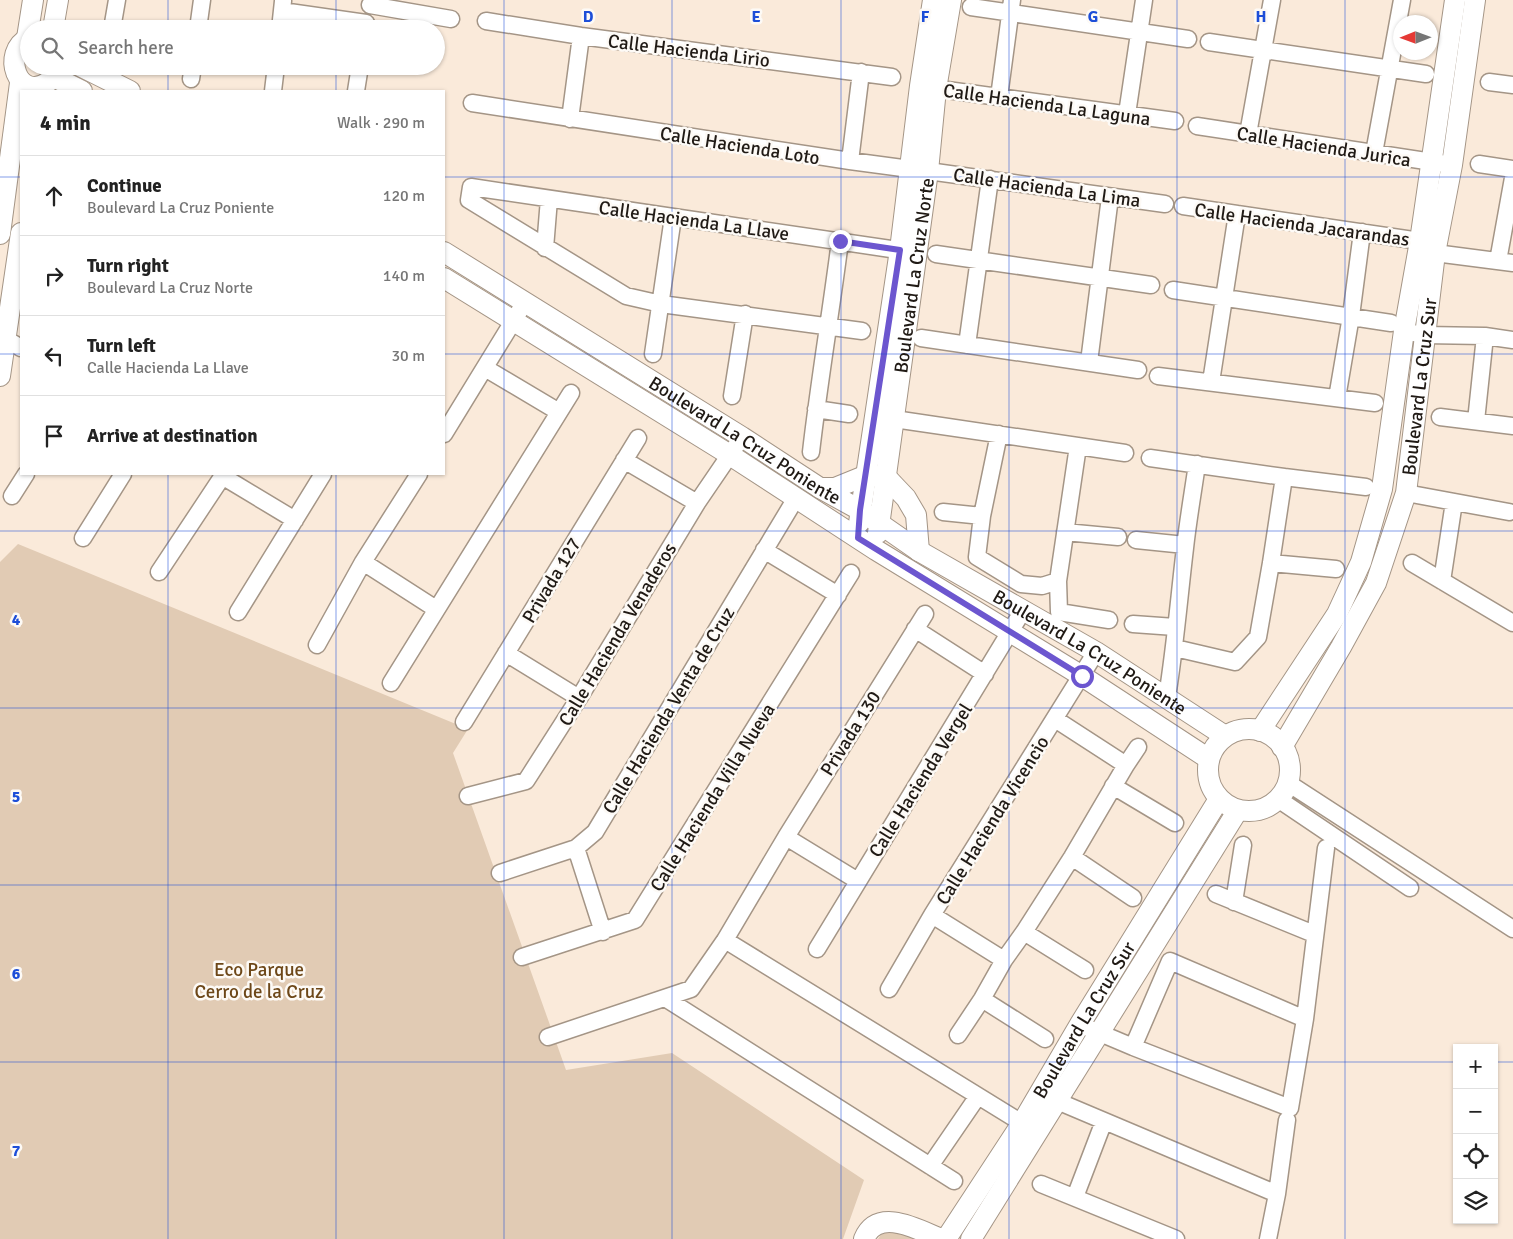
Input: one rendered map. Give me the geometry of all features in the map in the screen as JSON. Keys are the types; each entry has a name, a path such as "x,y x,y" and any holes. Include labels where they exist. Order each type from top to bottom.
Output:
{"street":[{"path":"25,20 33,0"},
{"path":"55,20 58,0"},
{"path":"114,20 117,0"},
{"path":"199,20 202,0"},
{"name":"Boulevard La Cruz Norte","path":"876,550 918,252 919,170 928,88 933,0"},
{"name":"Boulevard La Cruz Norte","path":"928,88 951,0"},
{"path":"1127,114 1144,0"},
{"path":"1248,134 1272,0"},
{"path":"1374,153 1388,68 1402,0"},
{"name":"Boulevard La Cruz Sur","path":"1282,747 1342,647 1376,584 1406,493 1424,334 1432,162 1455,0"},
{"name":"Boulevard La Cruz Sur","path":"1260,731 1337,614 1361,562 1382,488 1398,327 1428,247 1452,165 1475,0"},
{"path":"367,20 370,3 451,19"},
{"path":"281,20 282,6 341,20"},
{"path":"971,6 1011,6 1188,39"},
{"path":"999,97 1011,6"},
{"name":"Calle Hacienda Lirio","path":"486,21 581,36 892,77"},
{"path":"20,32 13,49 13,75 20,83 31,87 50,80 79,90"},
{"path":"570,118 581,36"},
{"path":"1210,42 1426,74"},
{"path":"850,161 861,72"},
{"path":"98,75 128,90"},
{"path":"273,90 275,75"},
{"path":"359,90 360,75"},
{"path":"1489,82 1513,85"},
{"path":"0,234 20,83"},
{"name":"Calle Hacienda La Laguna","path":"928,88 1175,121"},
{"name":"Calle Hacienda Loto","path":"472,103 919,170"},
{"name":"Calle Hacienda Jurica","path":"1197,126 1452,165"},
{"path":"1479,164 1513,168"},
{"name":"Calle Hacienda La Lima","path":"919,170 1165,204"},
{"path":"1505,262 1513,178"},
{"path":"966,345 990,179"},
{"name":"Calle Hacienda La Llave","path":"545,248 469,200 471,187 1151,286"},
{"path":"1089,362 1110,197"},
{"path":"549,199 545,248 626,296 661,304 862,331"},
{"name":"Calle Hacienda Jacarandas","path":"1183,206 1362,232 1505,262"},
{"path":"1211,382 1238,214"},
{"path":"653,354 673,217"},
{"path":"1337,398 1351,316 1362,232"},
{"path":"811,452 830,326 840,241"},
{"path":"0,376 13,343 20,247"},
{"name":"Boulevard La Cruz Norte","path":"858,538 860,510 867,475 918,252"},
{"name":"Boulevard La Cruz Poniente","path":"446,265 525,302 742,437 820,488 860,510 919,551 1022,612 1096,652 1225,736"},
{"name":"Boulevard La Cruz Poniente","path":"446,265 515,320 730,455 876,550 1082,676 1209,759"},
{"path":"1173,290 1351,316 1424,334 1485,336 1513,340"},
{"path":"445,432 525,302"},
{"path":"732,396 745,314"},
{"path":"1476,421 1485,336"},
{"path":"921,338 1138,370"},
{"path":"485,368 558,412"},
{"path":"1158,376 1375,403"},
{"path":"391,683 571,393"},
{"path":"816,409 849,414"},
{"path":"1440,417 1513,426"},
{"path":"894,419 1125,453"},
{"path":"999,434 982,516 977,557 1021,584 1042,586 1058,581"},
{"name":"Calle Hacienda Venaderos","path":"468,796 526,781 579,698 697,503 742,437"},
{"name":"Privada 127","path":"464,722 638,438"},
{"path":"1078,446 1058,581 1059,612 1108,620"},
{"path":"1150,458 1284,477 1366,486"},
{"path":"624,460 697,503"},
{"path":"1167,697 1185,545 1197,464"},
{"path":"12,496 25,475"},
{"path":"83,538 122,475"},
{"path":"159,572 223,475 295,520"},
{"path":"238,612 322,475"},
{"path":"317,645 363,562 418,475"},
{"path":"820,488 835,488 867,475 887,478 906,498 916,515 919,551"},
{"path":"1174,648 1235,662 1258,637 1284,477"},
{"path":"1406,493 1512,514"},
{"name":"Calle Hacienda Venta de Cruz","path":"500,872 576,848 595,832 796,498"},
{"path":"1442,581 1454,502"},
{"path":"943,512 982,516"},
{"path":"1065,532 1118,537"},
{"path":"1136,540 1185,545"},
{"path":"764,550 838,595"},
{"path":"363,562 436,609"},
{"path":"1271,562 1336,569"},
{"path":"1412,563 1513,623"},
{"name":"Calle Hacienda Villa Nueva","path":"522,957 635,920 851,573"},
{"name":"Calle Hacienda Vergel","path":"817,949 1022,612"},
{"name":"Privada 130","path":"786,837 925,614"},
{"path":"1133,624 1175,627"},
{"path":"915,629 985,674"},
{"name":"Calle Hacienda Vicencio","path":"889,989 932,916 1096,652"},
{"path":"506,653 579,698"},
{"path":"1055,719 1126,764"},
{"path":"1242,730 1260,731 1276,740 1282,747 1289,764 1283,791 1262,810 1252,812 1238,810 1226,805 1219,799 1210,784 1208,776 1209,759 1213,750 1225,736 1242,730"},
{"path":"958,1035 982,999 1004,960 1072,857 1126,764 1138,747"},
{"path":"1113,786 1175,823"},
{"path":"1283,791 1410,888"},
{"path":"1283,791 1513,929"},
{"name":"Boulevard La Cruz Sur","path":"946,1239 1022,1123 1080,1024 1219,799"},
{"name":"Boulevard La Cruz Sur","path":"971,1239 1238,810"},
{"path":"548,1037 691,989 725,940 786,837 858,881"},
{"path":"1234,902 1243,845"},
{"path":"576,848 603,932"},
{"path":"1268,1239 1305,1019 1326,848"},
{"path":"1072,857 1133,898"},
{"path":"1216,894 1314,934"},
{"path":"932,916 1004,960"},
{"path":"1024,932 1085,970"},
{"path":"725,940 1022,1123"},
{"path":"1133,1047 1170,961 1305,1019"},
{"path":"665,998 954,1181"},
{"path":"982,999 1045,1039"},
{"path":"1080,1024 1289,1114"},
{"path":"930,1166 978,1096"},
{"path":"1057,1102 1277,1194"},
{"path":"1074,1197 1104,1121"},
{"path":"1041,1184 1176,1239"},
{"path":"864,1239 866,1233 873,1227 882,1223 892,1222 901,1223 941,1239"}],"green space":[{"name":"Eco Parque Cerro de la Cruz","path":"18,544 468,729 453,753 566,1070 672,1053 864,1180 843,1239 0,1239 0,562"},
{"path":"884,1230 929,1239 878,1239"}],"route":[{"path":"840,241 900,250 867,475 860,510 858,538 1082,676"}]}
